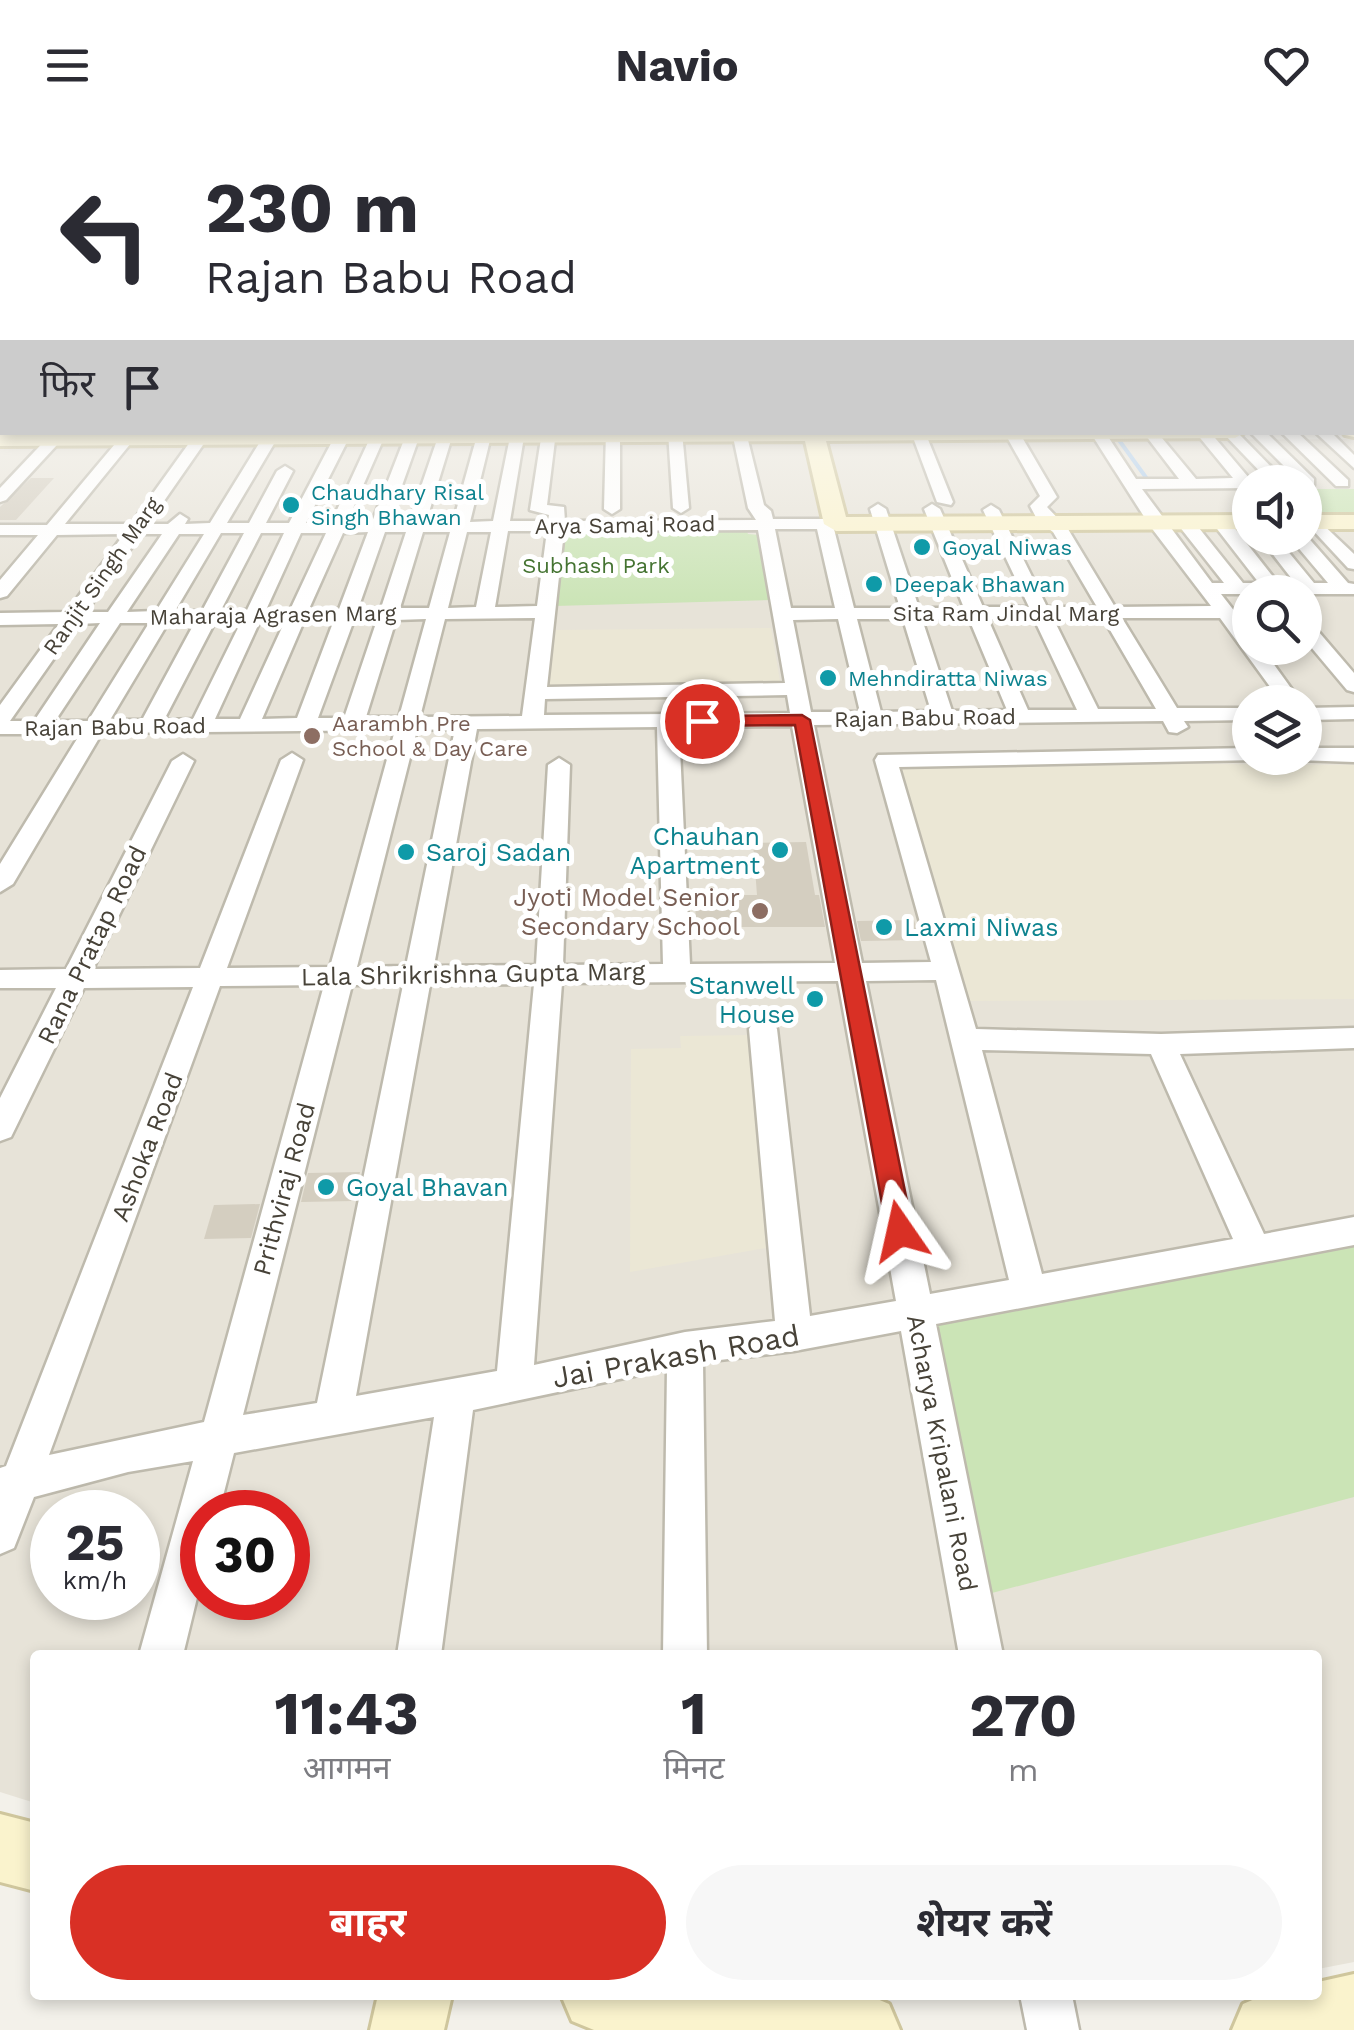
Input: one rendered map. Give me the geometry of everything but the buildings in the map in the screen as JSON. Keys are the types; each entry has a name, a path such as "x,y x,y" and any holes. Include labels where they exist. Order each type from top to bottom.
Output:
{"street":[{"path":"201,726 344,435"},
{"path":"0,440 58,436 413,435 444,441 613,435 612,509"},
{"path":"305,725 413,435"},
{"path":"532,722 558,510 538,510 549,435"},
{"path":"675,435 681,508"},
{"name":"Acharya Kripalani Road","path":"739,435 785,614 980,1650"},
{"path":"814,435 846,614 872,719"},
{"path":"918,435 938,512 1020,717"},
{"path":"1012,435 1048,497 1038,506 1044,517 1055,522 1194,755"},
{"path":"1098,435 1151,513 1232,619"},
{"path":"1151,435 1214,499 1265,575"},
{"path":"1188,435 1232,471"},
{"path":"1235,435 1262,465"},
{"path":"1260,435 1287,465"},
{"path":"1292,435 1348,482"},
{"path":"1325,435 1354,463"},
{"path":"0,497 58,436"},
{"path":"0,592 130,436"},
{"name":"Ranjit Singh Marg","path":"0,720 203,436"},
{"path":"0,884 272,436"},
{"path":"484,614 516,437"},
{"path":"248,726 377,438"},
{"name":"Prithviraj Road","path":"162,1650 483,438"},
{"path":"353,724 444,441"},
{"path":"150,726 285,471"},
{"path":"1322,482 1348,482"},
{"name":"Arya Samaj Road","path":"1131,484 1214,499"},
{"name":"Arya Samaj Road","path":"4,535 52,530 556,526 760,516 830,524 938,512 1055,522 1151,513 1185,522 1214,499"},
{"path":"4,535 26,510"},
{"path":"40,728 186,511"},
{"path":"881,516 944,718"},
{"path":"993,516 1091,716"},
{"path":"1185,522 1232,581"},
{"path":"1322,525 1354,522"},
{"path":"1322,539 1354,564"},
{"path":"1322,550 1349,589"},
{"path":"1282,555 1298,575"},
{"path":"1210,588 1232,588"},
{"path":"1322,589 1349,589"},
{"name":"Maharaja Agrasen Marg","path":"0,619 546,612"},
{"name":"Sita Ram Jindal Marg","path":"785,614 1227,612"},
{"path":"1322,648 1354,686"},
{"path":"536,693 797,690"},
{"path":"652,695 667,771 677,972"},
{"path":"1322,714 1354,713"},
{"name":"Rajan Babu Road","path":"0,728 1232,714"},
{"path":"334,1418 467,723"},
{"path":"1029,1292 947,971 886,760 1232,755"},
{"path":"1322,755 1354,756"},
{"name":"Ashoka Road","path":"0,1534 10,1485 292,760"},
{"name":"Rana Pratap Road","path":"0,1129 183,761"},
{"path":"514,1386 549,972 559,765"},
{"name":"Lala Shrikrishna Gupta Marg","path":"0,979 947,971"},
{"path":"763,1029 794,1335"},
{"path":"964,1040 1160,1044 1354,1038"},
{"path":"1160,1044 1254,1250"},
{"name":"Jai Prakash Road","path":"10,1485 128,1454 514,1386 685,1348 794,1335 1354,1231"},
{"path":"685,1348 685,1650"},
{"path":"421,1650 456,1396"},
{"path":"0,1848 30,1857"},
{"path":"407,2030 414,2000"},
{"path":"1047,2000 1053,2030"},
{"path":"685,2002 863,2030"},
{"path":"1269,2030 1354,2011"}],"shaded area":[{"path":"0,435 1129,435 1133,440 1354,439 1354,708 1322,706 1322,685 1232,685 1232,709 0,721"},
{"path":"771,628 781,687 544,689 550,630"},
{"path":"1232,715 1232,775 1322,775 1322,715 1354,716 1354,1962 1322,1968 1322,1650 30,1650 30,1801 0,1792 0,734"},
{"path":"1232,764 1232,775 1322,775 1322,765 1354,765 1354,999 970,1001 899,769"},
{"path":"748,1035 766,1248 630,1272 631,1049 681,1048 680,1036"}],"green space":[{"path":"1322,489 1354,489 1354,518 1322,518"},
{"name":"Subhash Park","path":"561,528 746,529 748,534 759,535 771,600 554,606"},
{"path":"1354,1243 1354,1497 992,1593 937,1323 1273,1262"}],"waterway":[{"path":"1116,436 1150,483"}],"place":[{"name":"Chaudhary Risal Singh Bhawan","path":"291,505"},
{"name":"Goyal Niwas","path":"922,547"},
{"name":"Deepak Bhawan","path":"874,584"},
{"name":"Mehndiratta Niwas","path":"828,678"},
{"name":"Aarambh Pre School & Day Care","path":"312,736"},
{"name":"Chauhan Apartment","path":"780,850"},
{"name":"Saroj Sadan","path":"406,852"},
{"name":"Jyoti Model Senior Secondary School","path":"760,911"},
{"name":"Laxmi Niwas","path":"884,927"},
{"name":"Stanwell House","path":"815,999"},
{"name":"Goyal Bhavan","path":"326,1187"}],"route":[{"path":"702,721 802,720 900,1231"}]}
